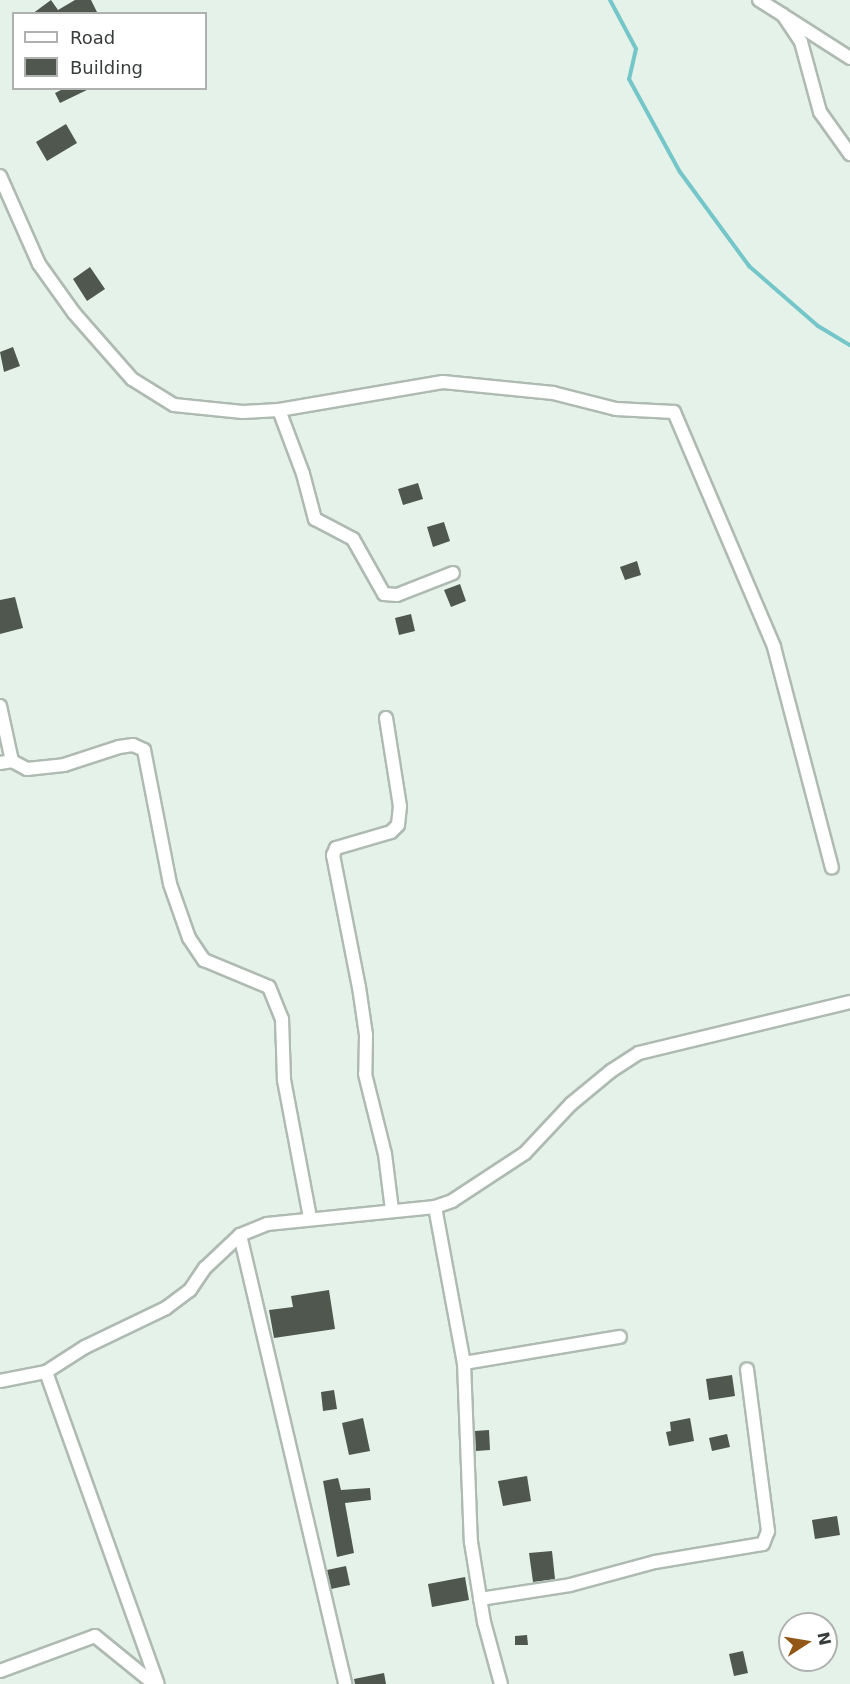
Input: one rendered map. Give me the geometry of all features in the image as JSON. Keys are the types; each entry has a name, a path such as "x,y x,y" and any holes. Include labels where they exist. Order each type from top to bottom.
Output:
{"street":[{"path":"759,0 850,58"},
{"path":"783,15 801,42 820,112 850,154"},
{"path":"0,176 39,264 132,379 174,405 243,412 279,410 443,382 553,393 616,409 674,412 774,647 832,868"},
{"path":"279,410 315,519 338,534 353,539 384,594 397,595 453,573"},
{"path":"0,706 6,762 27,770 64,765 119,747 133,745 144,750 170,884 189,938 204,960 269,987 282,1019 284,1080 310,1218"},
{"path":"386,718 400,806 398,825 391,832 336,848 333,855 359,987 366,1035 365,1074 386,1154 392,1210"},
{"path":"0,1381 46,1372 85,1347 166,1308 190,1290 205,1268 240,1235 267,1224 435,1206 489,1180 525,1153 571,1104 611,1071 639,1053 850,1002"},
{"path":"435,1206 464,1363 471,1542 480,1599 501,1684"},
{"path":"240,1235 345,1684"},
{"path":"464,1363 620,1338"},
{"path":"480,1599 570,1585 655,1562 763,1544 768,1531 747,1369"},
{"path":"46,1372 156,1684"},
{"path":"0,1671 95,1636 156,1684"}],"building":[{"path":"51,0 58,10 75,0 91,0 97,12 35,12"},
{"path":"61,90 87,90 60,103 55,93"},
{"path":"66,124 77,143 47,161 36,142"},
{"path":"90,267 105,289 87,301 73,279"},
{"path":"13,347 20,366 4,372 0,352"},
{"path":"418,483 423,499 403,505 398,489"},
{"path":"444,522 450,541 433,547 427,527"},
{"path":"637,561 641,575 625,580 620,567"},
{"path":"460,584 466,601 451,607 444,590"},
{"path":"15,597 23,628 0,634 0,600"},
{"path":"411,614 415,631 399,635 395,618"},
{"path":"329,1290 335,1329 274,1338 269,1310 293,1307 291,1296"},
{"path":"732,1375 735,1396 709,1400 706,1379"},
{"path":"334,1390 337,1409 323,1411 321,1392"},
{"path":"363,1418 370,1451 349,1455 342,1423"},
{"path":"690,1418 694,1441 669,1446 666,1432 671,1431 670,1422"},
{"path":"489,1430 490,1450 476,1451 475,1431"},
{"path":"727,1434 730,1447 712,1451 709,1438"},
{"path":"527,1476 531,1501 503,1506 498,1481"},
{"path":"338,1478 341,1490 370,1488 371,1500 345,1503 354,1553 337,1557 323,1481"},
{"path":"837,1516 840,1535 815,1539 812,1520"},
{"path":"552,1551 555,1579 533,1582 529,1553"},
{"path":"346,1566 350,1585 331,1589 327,1570"},
{"path":"465,1577 469,1600 432,1607 428,1584"},
{"path":"527,1635 528,1645 515,1645 515,1636"},
{"path":"743,1651 748,1673 734,1676 729,1654"},
{"path":"384,1673 386,1684 355,1684 354,1679"}],"waterway":[{"path":"610,0 636,49 629,79 680,172 749,266 818,326 850,345"}]}
